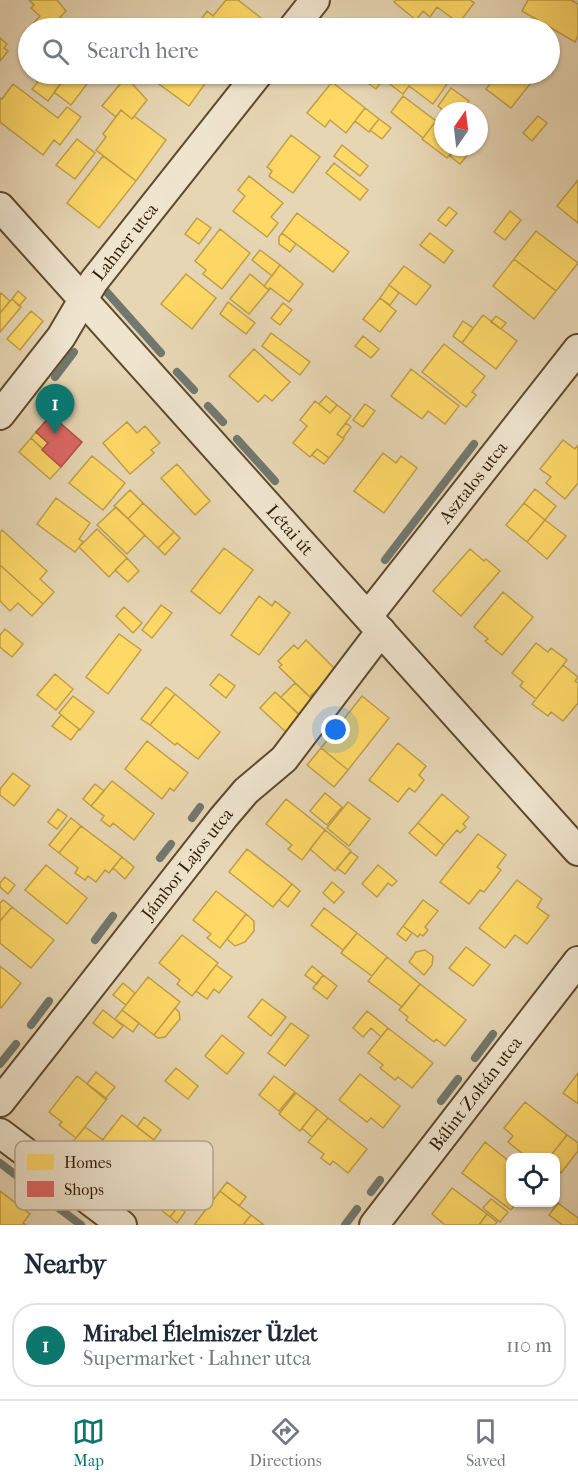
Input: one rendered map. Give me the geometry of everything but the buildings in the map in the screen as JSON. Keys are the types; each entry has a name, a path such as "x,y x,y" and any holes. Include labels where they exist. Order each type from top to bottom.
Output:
{"street":[{"path":"301,18 315,0"},
{"name":"Lahner utca","path":"0,415 61,337 94,281 250,84"},
{"name":"Létai út","path":"0,207 578,851"},
{"name":"Asztalos utca","path":"374,624 578,349"},
{"name":"Jámbor Lajos utca","path":"0,1102 246,790 284,759 374,624"},
{"name":"Bálint Zoltán utca","path":"374,1225 578,961"},
{"path":"0,1133 15,1144"},
{"path":"102,1210 122,1225"}],"waterway":[{"path":"105,290 161,353"},
{"path":"55,377 74,352"},
{"path":"177,372 194,390"},
{"path":"208,406 223,422"},
{"path":"237,439 275,481"},
{"path":"385,560 474,444"},
{"path":"192,818 200,807"},
{"path":"160,858 171,844"},
{"path":"95,940 113,916"},
{"path":"31,1025 49,1001"},
{"path":"475,1058 493,1034"},
{"path":"0,1064 16,1044"},
{"path":"441,1101 458,1079"},
{"path":"0,1163 15,1174"},
{"path":"371,1192 380,1180"},
{"path":"345,1225 357,1209"},
{"path":"61,1210 81,1225"}],"place":[{"name":"Mirabel Élelmiszer Üzlet","path":"55,434"}]}
